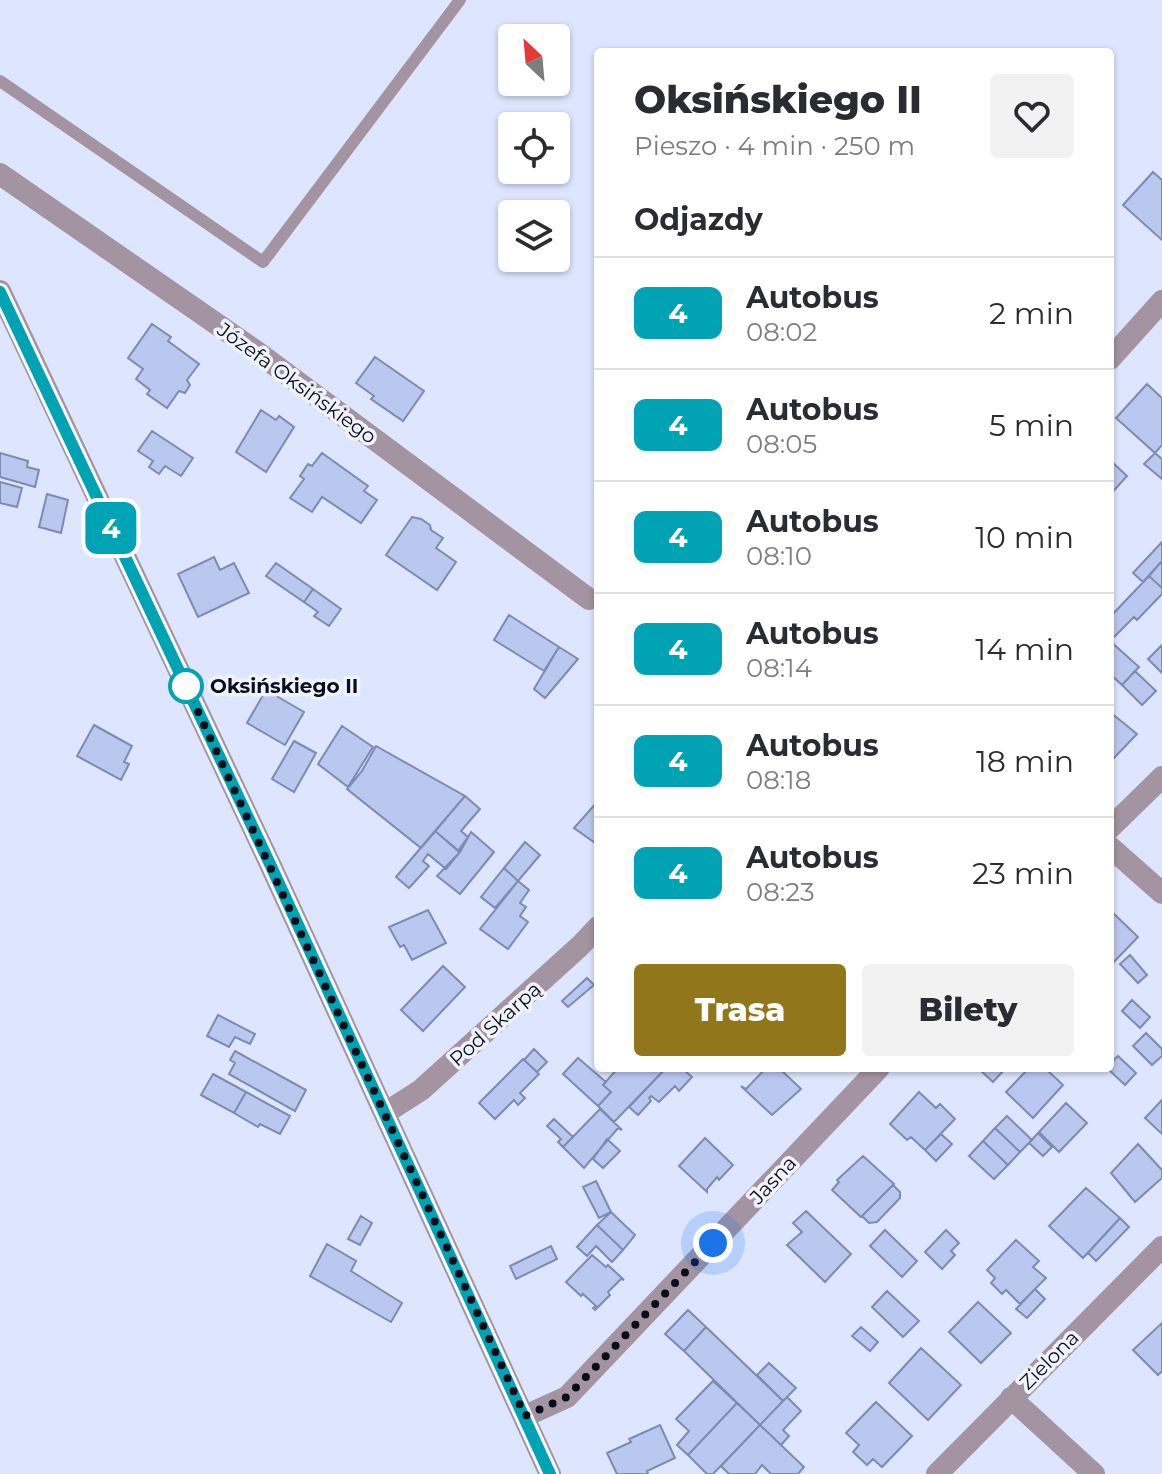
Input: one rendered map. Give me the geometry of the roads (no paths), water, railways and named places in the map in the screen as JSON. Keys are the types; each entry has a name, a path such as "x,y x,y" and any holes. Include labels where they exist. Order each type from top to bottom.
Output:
{"street":[{"name":"Józefa Oksińskiego","path":"0,174 260,354 589,599"},
{"path":"0,291 385,1113 550,1474"},
{"path":"1114,355 1162,301"},
{"path":"1114,824 1162,777"},
{"path":"1114,851 1162,893"},
{"name":"Pod Skarpą","path":"385,1113 421,1090 594,931"},
{"name":"Jasna","path":"525,1416 567,1397 875,1072"},
{"name":"Zielona","path":"937,1474 1162,1247"},
{"path":"1011,1398 1094,1474"}],"lane":[{"path":"0,81 263,262 460,0"}],"place":[{"name":"Oksińskiego II","path":"186,686"}]}
